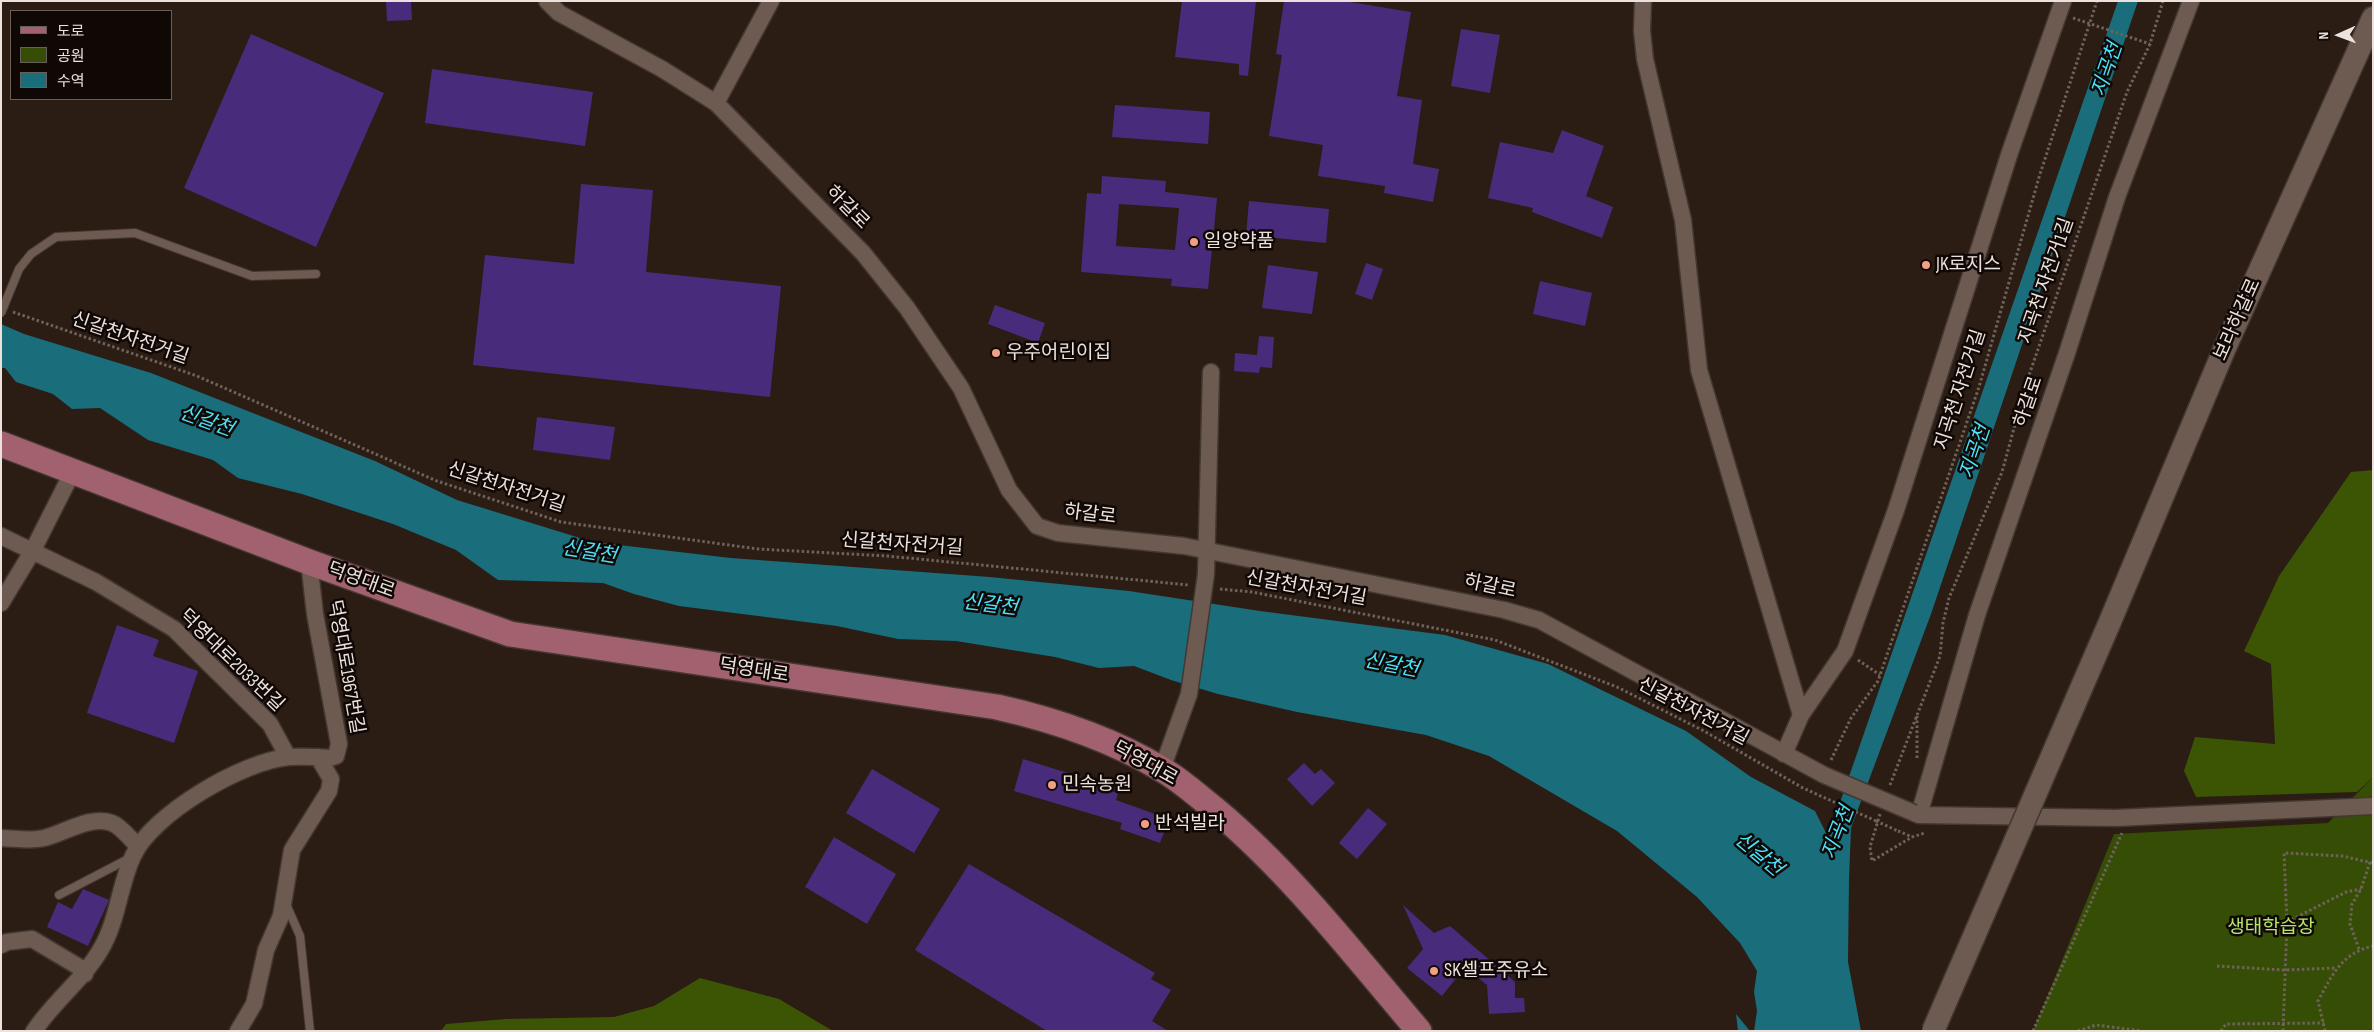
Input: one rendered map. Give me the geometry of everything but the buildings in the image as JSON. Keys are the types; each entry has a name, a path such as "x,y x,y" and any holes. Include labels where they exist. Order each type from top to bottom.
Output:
{"main road":[{"name":"보라하갈로","path":"1933,1031 2109,624 2224,350 2373,18"},
{"name":"덕영대로","path":"1,444 309,562 510,634 997,708 1047,718 1083,731 1162,770 1197,794 1240,831 1290,881 1419,1031"}],"street":[{"name":"하갈로","path":"548,1 559,14 662,69 716,103 863,253 907,308 961,388 1009,490 1038,526 1058,533 1207,550 1504,610 1538,620 1824,775 1917,814 1977,615 2068,353 2117,197 2191,1"},
{"path":"716,103 771,1"},
{"path":"1643,1 1642,31 1645,59 1683,220 1699,370 1801,715"},
{"path":"1784,754 1801,715 1845,651 1896,510 2010,152 2063,1"},
{"path":"1162,770 1189,694 1209,581 1207,550 1211,372"},
{"path":"1,603 32,552 72,471"},
{"name":"덕영대로2033번길","path":"1,536 96,582 174,629 270,724 288,757"},
{"name":"덕영대로1967번길","path":"34,1031 85,974 112,927 135,852 161,820 190,799 226,779 254,767 288,757 330,758 336,756 339,744 315,614 309,562"},
{"path":"238,1031 254,1004 266,950 285,902 287,869 292,850 331,785 331,780 318,757"},
{"path":"1917,814 2116,818 2373,806"},
{"path":"1,838 31,840 89,823 105,821 118,826 135,852"},
{"path":"1,945 6,942 32,939 79,967 85,974"}],"lane":[{"path":"1,313 18,269 31,254 56,237 135,232 252,276 316,274"},
{"path":"59,894 135,852"},
{"path":"285,902 300,936 310,1031"}],"path":[{"name":"지곡천 자전거길","path":"1824,775 1850,718 1878,681 1979,387 2040,174 2097,1"},
{"name":"지곡천 자전거1길","path":"1930,774 1917,762 1918,713 1940,656 1943,623 1949,598 2002,472 2027,381 2127,92 2150,44 2163,1"},
{"path":"2089,24 2150,44"},
{"name":"신갈천자전거길","path":"9,310 197,376 437,481 561,522 758,549 906,558 1192,586"},
{"name":"신갈천자전거길","path":"1209,581 1252,592 1495,640 1616,687 1704,731 1803,788 1912,837 1872,861"},
{"path":"1845,651 1880,675"},
{"path":"2033,1031 2123,830"},
{"path":"2283,1031 2287,922 2284,853 2342,856 2371,862 2361,889 2352,904 2350,924 2359,949"},
{"path":"2287,922 2346,892 2361,889"},
{"path":"2325,1031 2318,1001 2336,968 2359,949 2373,946"},
{"path":"2217,966 2284,970 2336,968"},
{"path":"2221,1031 2226,1024 2324,1023"},
{"path":"2078,1031 2096,1025 2142,1031"}],"green space":[{"path":"2373,470 2373,777 2357,792 2196,797 2184,771 2195,737 2275,744 2271,664 2244,651 2279,576 2351,472"},
{"name":"생태학습장","path":"2373,777 2373,1031 2033,1031 2114,834 2328,823"},
{"path":"700,978 779,999 833,1031 441,1031 446,1024 506,1019 614,1017 654,1006"}],"water":[{"path":"2118,1 2138,1 1931,614 1851,828 1848,962 1861,1031 1754,1031 1757,1011 1754,992 1757,971 1740,943 1697,897 1617,831 1489,756 1426,735 1297,712 1218,694 1171,680 1134,666 1099,668 1055,657 956,641 898,639 837,626 679,606 634,594 603,583 498,580 456,550 393,524 302,494 238,478 213,460 148,440 100,408 72,409 53,394 16,382 5,368 1,368 1,324 24,334 151,373 375,461 457,500 593,542 731,558 990,577 1129,591 1260,611 1445,635 1548,664 1686,731 1751,777 1815,811 1828,837"},
{"path":"1736,1014 1750,1031 1738,1031"}],"place":[{"name":"일양약품","path":"1194,242"},
{"name":"JK로지스","path":"1926,265"},
{"name":"우주어린이집","path":"996,353"},
{"name":"민속농원","path":"1052,785"},
{"name":"반석빌라","path":"1145,824"},
{"name":"SK셀프주유소","path":"1434,971"}],"water label":[{"name":"지곡천","path":"2108,70"},
{"name":"신갈천","path":"206,422"},
{"name":"지곡천","path":"1976,452"},
{"name":"신갈천","path":"589,553"},
{"name":"신갈천","path":"990,606"},
{"name":"신갈천","path":"1391,666"},
{"name":"지곡천","path":"1839,833"},
{"name":"신갈천","path":"1758,855"}]}
